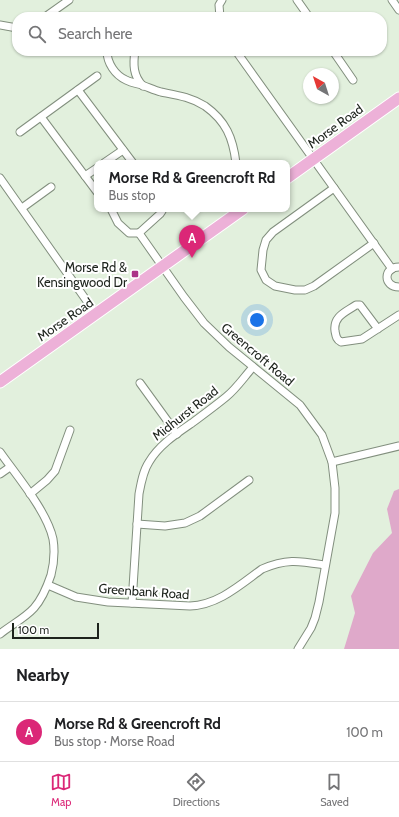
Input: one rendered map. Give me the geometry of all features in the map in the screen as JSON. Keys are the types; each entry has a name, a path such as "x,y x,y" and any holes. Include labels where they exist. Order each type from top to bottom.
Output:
{"main road":[{"name":"Morse Road","path":"290,176 399,98"},
{"name":"Morse Road","path":"0,382 239,212"}],"street":[{"path":"52,12 68,0"},
{"path":"220,12 219,5 222,0"},
{"path":"296,0 305,12"},
{"path":"392,0 399,10"},
{"path":"0,25 12,27"},
{"path":"107,56 112,67 126,80 154,90 180,95 209,109 230,135 234,147 236,160"},
{"path":"134,56 134,72 139,82 143,86"},
{"path":"240,56 374,243 395,268 388,274 388,280 394,287 399,287"},
{"path":"337,56 354,80"},
{"path":"20,132 96,76"},
{"path":"78,90 130,160"},
{"path":"41,117 94,188"},
{"path":"109,160 124,150"},
{"path":"85,176 94,170"},
{"path":"0,178 96,314"},
{"path":"22,208 51,187"},
{"path":"334,188 272,232 266,240 263,250 261,270 266,280 275,286 295,290 305,290 314,286 374,243"},
{"path":"112,212 118,223 129,234 139,233 161,212"},
{"name":"Greencroft Road","path":"139,233 204,323 229,348 300,405 322,435 332,462 335,488 335,513 315,618 311,628 298,649"},
{"path":"378,329 360,305 356,305 337,318 335,322 337,337 341,342 362,339 378,329 399,315"},
{"name":"Midhurst Road","path":"132,603 139,494 142,479 148,463 166,442 228,396 253,367"},
{"path":"140,383 177,434"},
{"path":"30,494 47,480 55,471 70,430"},
{"path":"332,462 399,446"},
{"path":"0,452 39,507 47,522 54,551 53,565 48,585 41,599 30,613 0,634"},
{"path":"0,474 10,467"},
{"path":"137,524 165,526 185,523 200,516 249,480"},
{"name":"Greenbank Road","path":"48,585 76,597 108,602 199,606 217,600 262,569 274,564 290,561 325,565"}],"shaded area":[{"path":"399,489 399,649 344,649 355,613 351,596 373,553 392,533 387,509 394,491"}],"place":[{"name":"Morse Rd & Greencroft Rd","path":"192,258"},
{"name":"Morse Rd & Kensingwood Dr","path":"135,274"}]}
